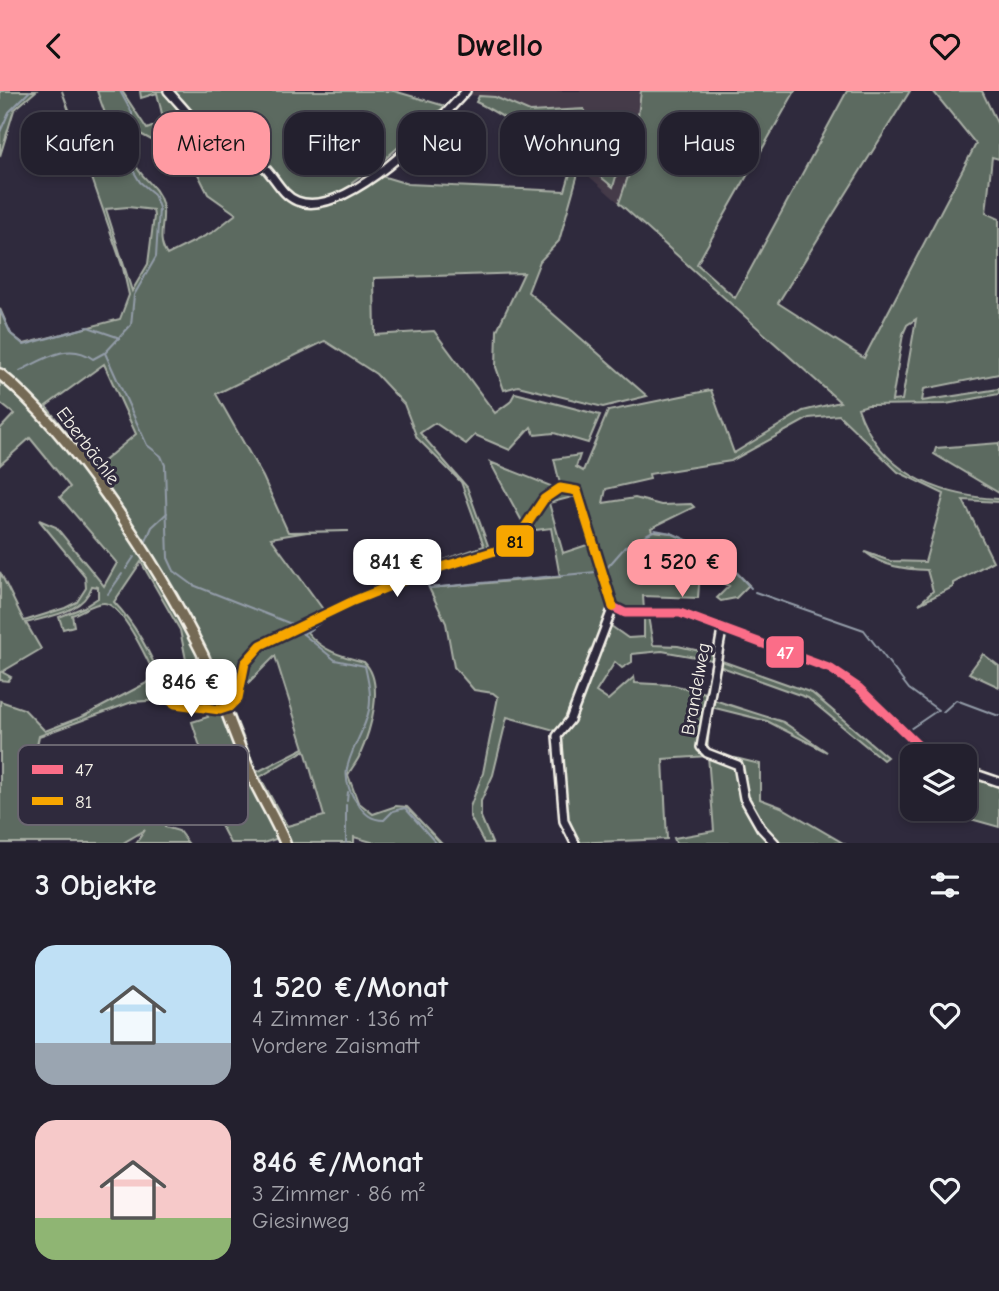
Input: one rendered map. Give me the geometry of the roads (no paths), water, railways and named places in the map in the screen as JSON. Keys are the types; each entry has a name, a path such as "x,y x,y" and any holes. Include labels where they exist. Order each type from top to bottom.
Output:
{"main road":[{"name":"Eberbächle","path":"0,374 52,426 139,547 189,629 239,745"},
{"name":"Eberbächle","path":"248,767 285,843"}],"street":[{"path":"168,91 201,128 260,163 290,197 314,204 342,195 389,164 444,116 466,91"},
{"path":"162,696 175,704 225,708 238,698 245,663 253,650 353,601 425,572 512,546 544,499 560,488 577,491 613,607 570,720 557,736 556,751 564,821 575,843"},
{"path":"613,607 625,613 680,613 831,669 859,688 917,744"},
{"name":"Brandelweg","path":"722,630 701,747 706,753 738,765 744,798 761,828 775,843"},
{"path":"977,774 999,782"}],"waterway":[{"path":"0,132 9,112 30,91"},
{"path":"120,91 132,113 131,167 140,182 154,194 159,208 156,257 134,295 131,325 105,353 147,445 161,456 165,465 168,558 174,571 193,585 294,625"},
{"path":"0,311 11,334 24,345 88,327 120,338"},
{"path":"20,371 47,357 66,352 84,354 93,359 104,353"},
{"path":"146,541 152,527 167,513"},
{"path":"605,570 626,546 655,530 671,533 720,555 751,588"},
{"path":"126,569 134,557"},
{"path":"424,575 429,588 596,572"},
{"path":"108,594 122,574"},
{"path":"755,592 864,630 909,689 938,710 907,731"},
{"path":"303,634 336,613"},
{"path":"297,629 335,660 365,666 370,693 369,710 347,768 350,791 358,804 369,816 379,820 384,820 393,811 405,808 436,843"},
{"path":"943,712 956,700 999,716"},
{"path":"347,801 348,792"},
{"path":"346,805 346,843"}]}
